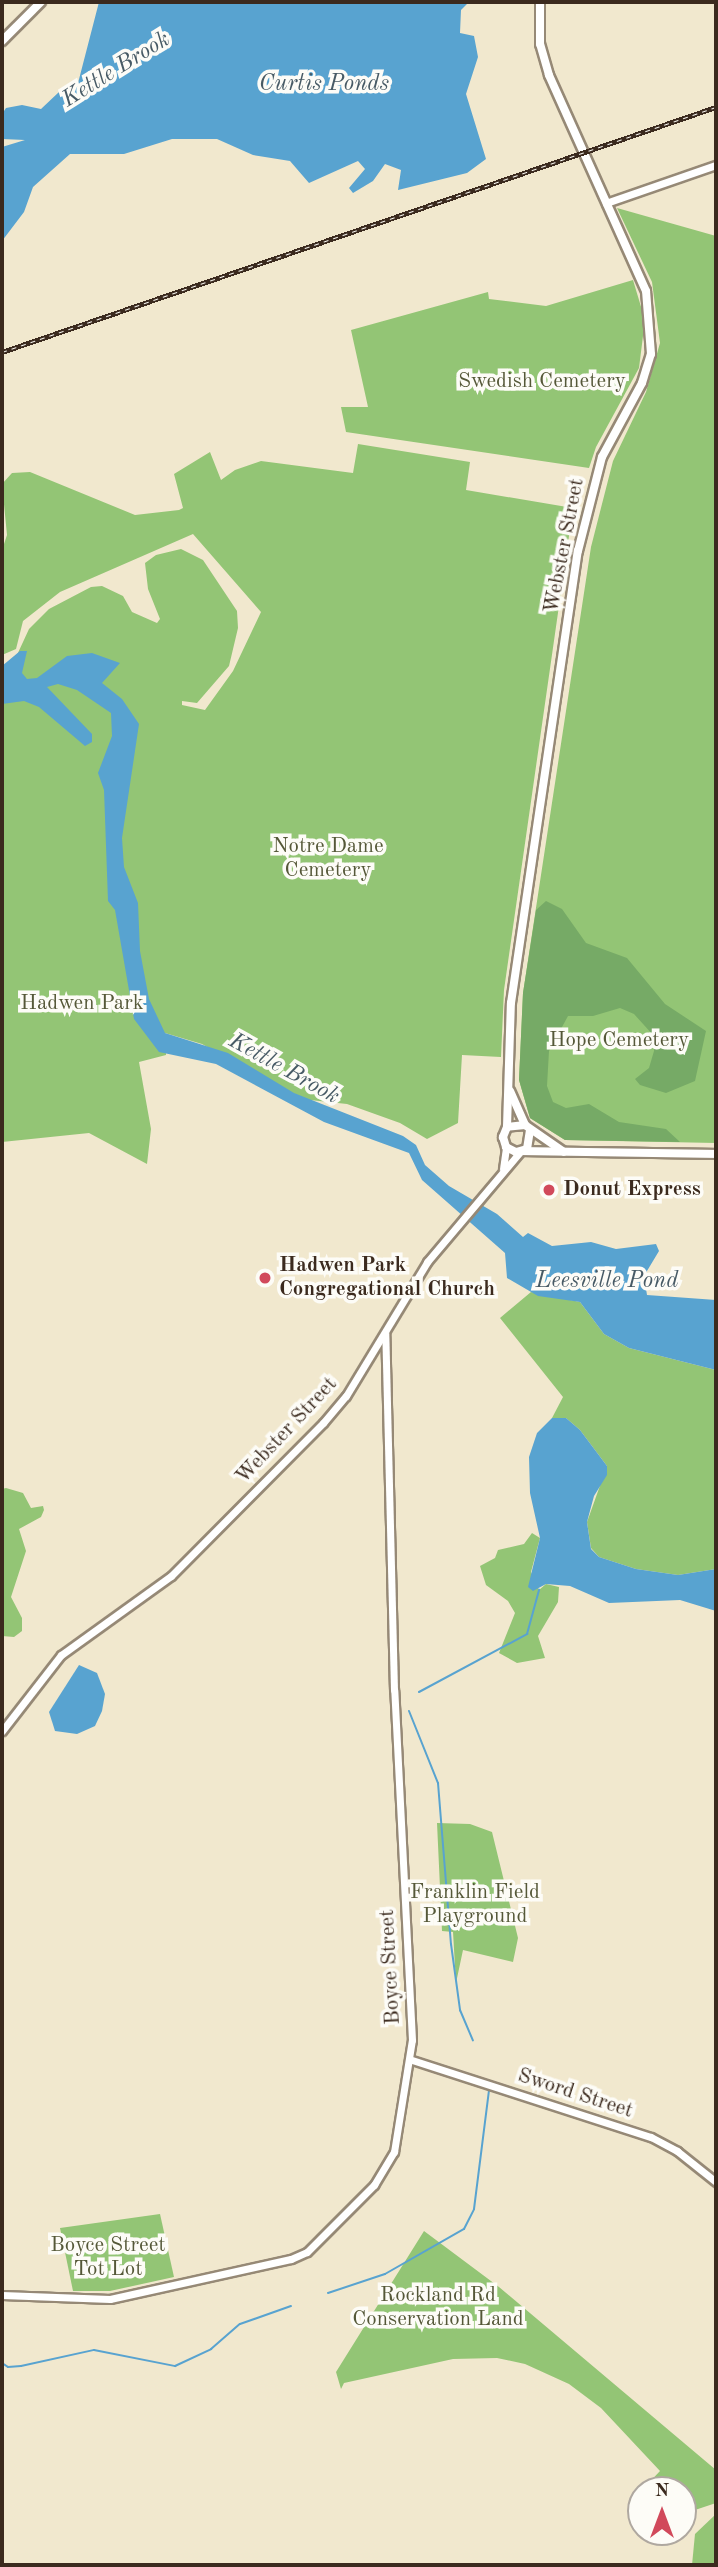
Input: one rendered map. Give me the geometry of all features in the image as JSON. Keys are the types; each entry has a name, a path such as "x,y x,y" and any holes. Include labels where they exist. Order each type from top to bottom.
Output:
{"main road":[{"path":"2,41 41,2"},
{"name":"Webster Street","path":"507,1127 519,949 578,551 602,457 642,383 651,354 646,291 543,58 540,2"},
{"path":"509,1084 531,1142 522,1151"},
{"path":"564,1152 527,1128 507,1127 503,1137 506,1147 522,1151 564,1152 716,1154"}],"street":[{"path":"606,204 716,165"},
{"name":"Webster Street","path":"503,1170 506,1147"},
{"name":"Webster Street","path":"2,1731 61,1655 157,1586 209,1539 323,1423 385,1334 427,1262 522,1151"},
{"name":"Boyce Street","path":"2,2295 110,2300 302,2255 385,2171 398,2143 412,2060 389,1555 385,1334"},
{"name":"Sword Street","path":"412,2060 651,2137 677,2151 716,2182"}],"green space":[{"name":"Hope Cemetery","path":"617,208 716,236 716,1143 565,1140 530,1118 519,1080 523,993 591,547 613,461 646,392 660,343 652,282"},
{"name":"Swedish Cemetery","path":"633,280 645,320 639,368 596,447 589,468 346,432 341,407 368,407 351,330 488,292 489,299 546,306"},
{"name":"Notre Dame Cemetery","path":"358,444 470,462 466,490 573,508 504,990 501,1057 462,1055 458,1123 427,1139 400,1123 347,1104 301,1099 202,1044 165,1033 166,1055 139,1062 151,1129 147,1164 89,1133 2,1142 2,668 17,655 29,629 49,609 91,587 102,586 123,596 132,612 157,623 160,619 148,589 145,563 156,555 181,549 203,560 237,611 238,628 229,666 197,703 182,701 182,705 205,710 233,671 261,612 193,534 60,592 23,621 16,649 2,655 2,550 7,535 2,484 12,473 30,472 135,515 183,508 174,474 210,452 221,480 235,470 261,461 353,473"},
{"path":"546,901 562,909 586,943 627,958 665,1004 706,1031 695,1081 666,1093 640,1085 635,1079 649,1068 654,1051 653,1035 634,1014 620,1008 593,1016 568,1016 549,1051 547,1086 553,1102 566,1108 589,1104 619,1122 666,1129 680,1142 565,1140 530,1118 519,1080 523,993 536,910"},
{"path":"531,1292 580,1302 604,1334 629,1348 716,1370 716,1569 678,1575 636,1569 599,1557 591,1548 587,1522 607,1466 580,1430 566,1418 552,1418 563,1397 500,1318"},
{"path":"2,1489 23,1493 31,1508 43,1506 44,1510 41,1517 19,1529 26,1551 11,1597 22,1618 22,1631 14,1637 2,1636"},
{"path":"532,1533 540,1538 531,1572 539,1590 546,1584 559,1587 558,1602 538,1636 545,1658 517,1663 499,1653 515,1613 508,1601 486,1585 480,1566 495,1558 498,1550 524,1544"},
{"name":"Franklin Field Playground","path":"437,1823 470,1824 492,1832 518,1938 513,1962 463,1950 456,1983 453,1932 442,1931"},
{"name":"Boyce Street Tot Lot","path":"160,2214 174,2277 110,2291 73,2291 60,2228"},
{"name":"Rockland Rd Conservation Land","path":"424,2231 499,2287 716,2470 716,2503 697,2509 697,2476 655,2476 660,2471 601,2408 569,2384 525,2364 497,2358 453,2359 344,2383 341,2389 336,2372"},
{"path":"716,2514 716,2565 692,2565 697,2532"}],"water":[{"name":"Curtis Ponds","path":"99,2 469,2 461,10 460,33 474,36 478,57 466,94 486,159 467,173 398,190 401,170 385,164 373,181 353,193 349,188 365,169 358,161 309,183 290,161 253,155 217,139 172,139 124,154 70,154 33,187 24,212 2,241 2,147 25,140 2,139 2,114 6,108 22,105 41,109 59,92 77,87"},
{"name":"Leesville Pond","path":"20,651 27,651 22,673 27,679 37,678 67,656 92,653 120,663 102,683 122,699 139,724 122,838 124,867 138,903 140,951 149,999 165,1033 228,1053 294,1093 403,1136 416,1145 425,1165 449,1186 497,1214 523,1237 528,1233 552,1246 591,1242 616,1249 656,1244 659,1251 644,1276 647,1295 716,1300 716,1370 629,1348 604,1334 580,1302 538,1296 507,1278 505,1253 422,1180 409,1153 324,1122 216,1064 159,1052 134,1019 115,910 108,901 104,790 98,773 112,736 111,713 77,690 58,684 47,687 92,734 92,742 85,746 39,707 24,701 2,704 2,666"},
{"path":"552,1418 566,1418 580,1430 607,1466 607,1475 594,1496 587,1522 591,1549 599,1557 636,1569 678,1575 716,1569 716,1611 680,1600 609,1603 570,1586 546,1584 533,1591 528,1587 540,1538 530,1493 529,1457 537,1433"},
{"path":"79,1665 97,1673 105,1694 102,1711 95,1726 77,1734 55,1731 49,1712"}],"waterway":[{"path":"419,1692 527,1634 539,1590"},
{"path":"409,1711 438,1783 451,1944 460,2010 473,2040"},
{"path":"328,2293 385,2274 464,2229 474,2209 489,2091"},
{"path":"2,2363 8,2367 21,2366 94,2350 175,2366 211,2349 240,2324 291,2306"}],"railway":[{"path":"2,352 716,107"}],"place":[{"name":"Donut Express","path":"549,1190"},
{"name":"Hadwen Park Congregational Church","path":"265,1278"}],"water label":[{"name":"Kettle Brook","path":"116,70"},
{"name":"Kettle Brook","path":"284,1069"}],"park label":[{"name":"Hadwen Park","path":"82,1004"}]}
